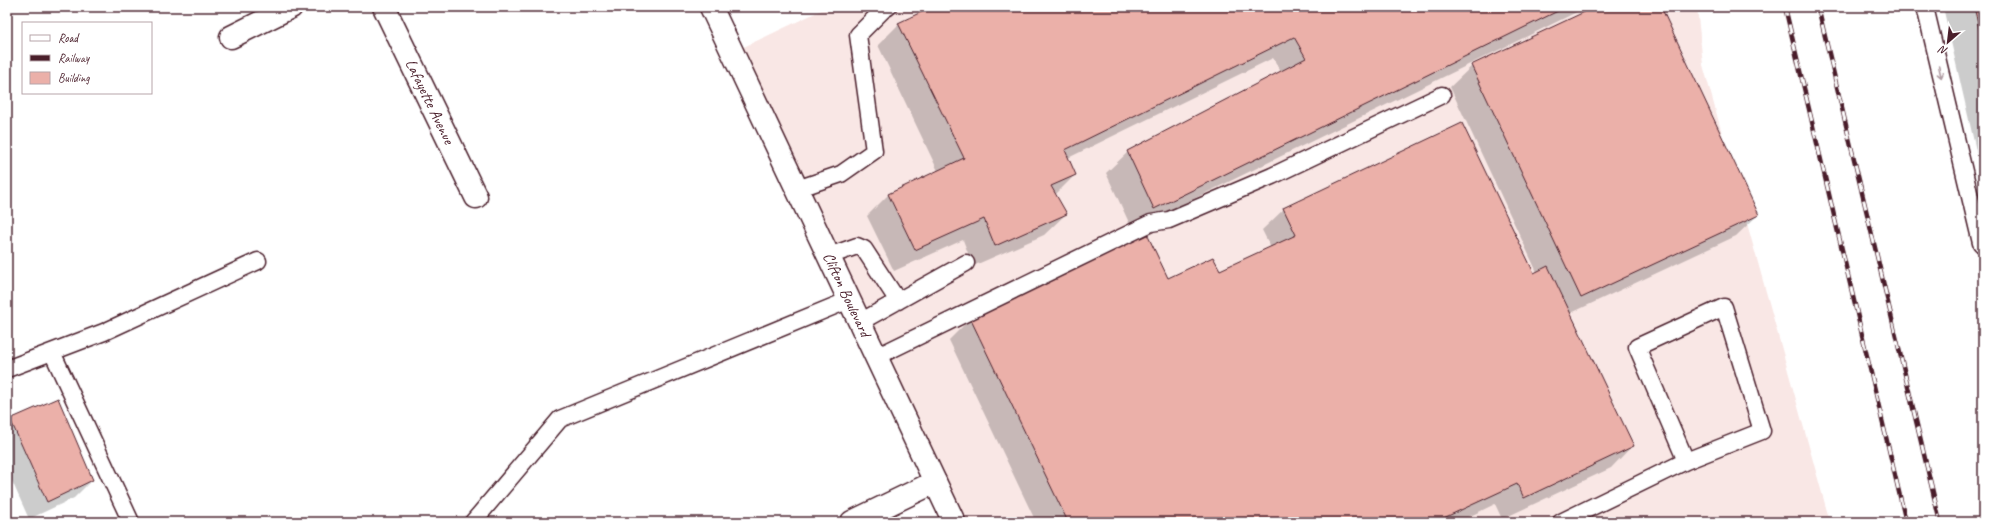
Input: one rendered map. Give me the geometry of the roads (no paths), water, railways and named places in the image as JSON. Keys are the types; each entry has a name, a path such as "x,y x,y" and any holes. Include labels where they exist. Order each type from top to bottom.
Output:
{"street":[{"path":"231,37 291,7"},
{"name":"Lafayette Avenue","path":"384,7 476,197"},
{"name":"Clifton Boulevard","path":"710,7 954,522"},
{"path":"852,522 935,482"}],"lane":[{"path":"797,189 841,174 874,151 858,35 883,10 888,7"},
{"path":"1925,7 1981,243 1983,245"},
{"path":"876,357 1151,223 1169,220 1272,176 1442,95"},
{"path":"829,256 857,246 864,249 898,301"},
{"path":"7,369 104,332 258,261"},
{"path":"860,322 966,263"},
{"path":"474,522 560,419 849,300"},
{"path":"1561,522 1686,461 1762,431 1724,307 1637,347 1686,461"},
{"path":"52,352 131,522"}],"railway":[{"path":"1785,7 1906,522"},
{"path":"1818,7 1940,522"}]}
